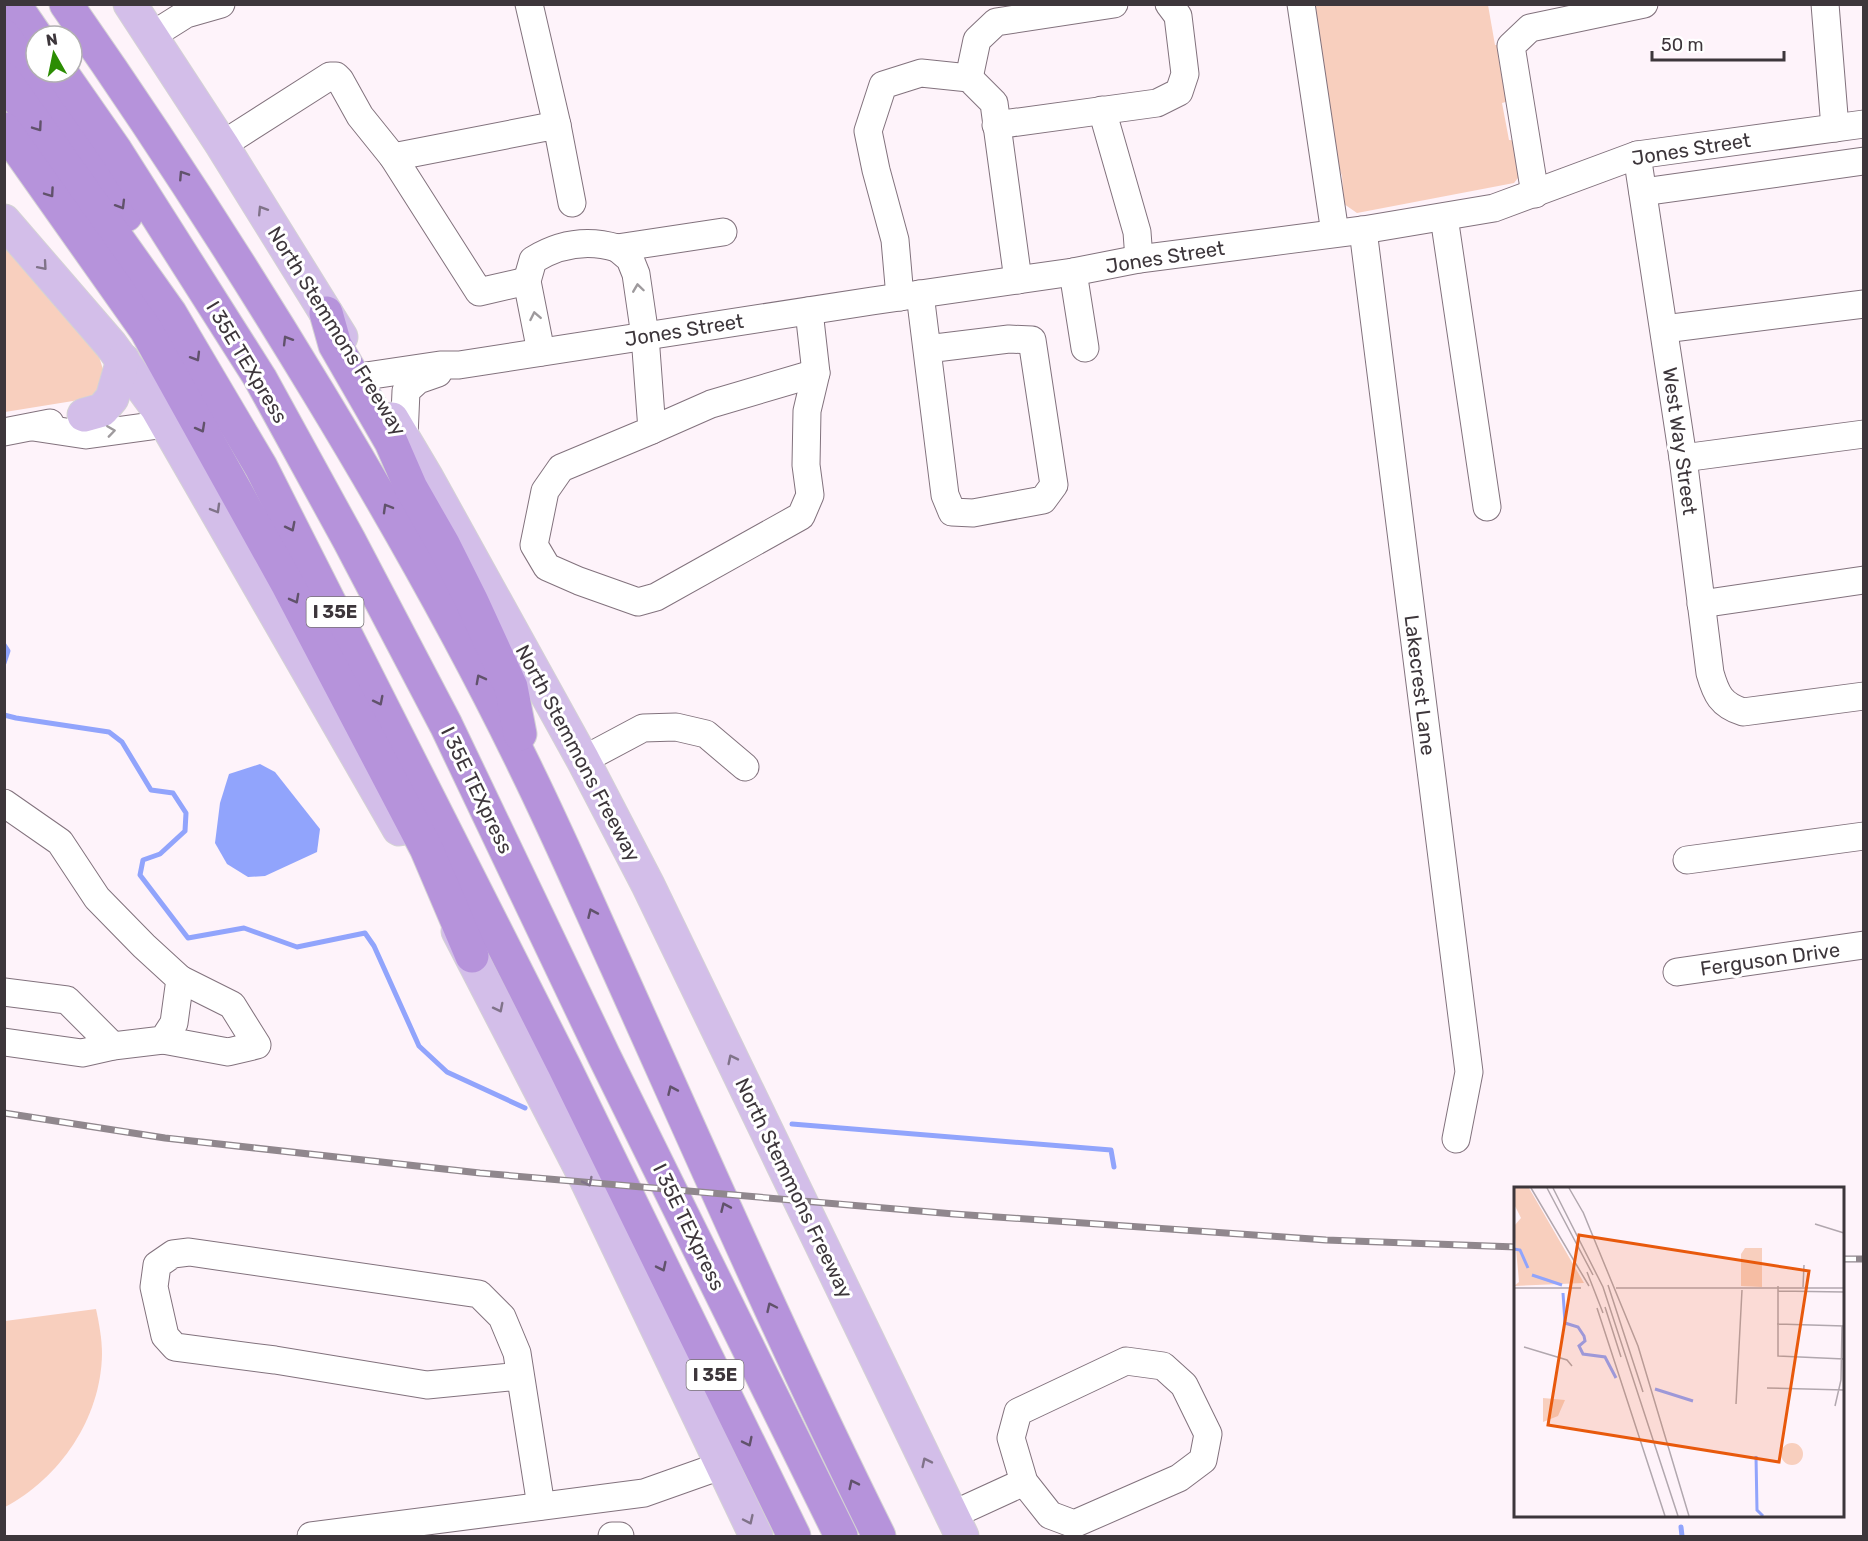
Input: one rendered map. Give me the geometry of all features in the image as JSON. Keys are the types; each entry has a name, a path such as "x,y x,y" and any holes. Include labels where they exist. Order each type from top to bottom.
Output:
{"highway":[{"path":"14,4 28,24"},
{"path":"66,4 175,163 283,332 405,540 526,768 759,1282 879,1536"},
{"path":"4,36 123,208 170,313"},
{"name":"I 35E","path":"4,79 170,313 261,467 564,1066 794,1536"},
{"name":"I 35E TEXpress","path":"69,84 116,151 260,378 349,540 446,725 609,1066 841,1536"},
{"path":"4,129 146,330 288,585 426,848 472,956"},
{"path":"326,313 334,345 391,442 411,488 472,602 511,687 526,768"}],"main road":[{"name":"North Stemmons Freeway","path":"130,4 222,145 404,437 583,760 648,885 957,1526"},
{"path":"4,221 123,360 166,424 472,956 584,1174 756,1536"},
{"path":"84,415 102,410 112,398 123,360"}],"street":[{"path":"151,36 186,14 220,4"},
{"path":"530,4 572,203"},
{"path":"969,78 977,40 996,22 1114,4"},
{"path":"996,125 1157,103 1179,92 1185,74 1178,16 1169,4"},
{"path":"1301,4 1335,233"},
{"path":"1535,194 1511,46 1530,27 1644,4"},
{"path":"1825,4 1835,128"},
{"path":"927,349 1009,339 1032,340 1054,485 1043,500 973,513 952,512 945,495 927,349 910,296 876,170 868,131 883,85 921,73 969,78 994,103 1018,280"},
{"path":"222,145 330,76 336,76 360,116 393,158 478,292 527,281"},
{"path":"1102,110 1137,232 1139,259"},
{"name":"Jones Street","path":"404,437 406,391 418,380 459,366 1073,272 1139,259 1363,230 1494,208 1637,155 1863,124"},
{"path":"393,158 557,125"},
{"name":"West Way Street","path":"1637,155 1683,458 1710,673 1715,693 1730,708 1743,712 1863,696"},
{"name":"Jones Street","path":"1643,192 1863,161"},
{"path":"1444,216 1487,507"},
{"name":"Lakecrest Lane","path":"1363,230 1469,1072 1456,1139"},
{"path":"617,248 723,232"},
{"path":"541,352 527,281 533,260 548,251 568,245 603,244 617,248 630,259 636,274 645,336 652,430"},
{"path":"1073,272 1085,348"},
{"path":"1664,329 1863,304"},
{"path":"809,311 816,373 807,411 806,465 810,495 801,516 656,597 638,602 547,567 534,545 545,491 561,468 711,404 816,373"},
{"name":"Jones Street","path":"366,376 440,365 459,366"},
{"path":"4,432 84,415"},
{"path":"33,427 86,435 166,424"},
{"path":"1683,458 1863,434"},
{"path":"1701,604 1863,580"},
{"path":"583,760 643,728 676,727 706,734 745,767"},
{"path":"4,803 60,842 97,898 180,979 232,1005 257,1045 228,1053 163,1040 113,1046 82,1053 4,1042"},
{"path":"1687,860 1863,836"},
{"name":"Ferguson Drive","path":"1677,972 1863,945"},
{"path":"163,1040 174,1023 180,979"},
{"path":"4,992 66,1000 113,1046"},
{"path":"520,1376 428,1386 286,1362 175,1347 165,1336 154,1287 157,1265 173,1254 189,1252 479,1294 502,1317 517,1353 541,1506"},
{"path":"1125,1361 1163,1366 1184,1385 1208,1434 1203,1460 1179,1478 1074,1524 1050,1515 1024,1482 1011,1438 1018,1412 1125,1361"},
{"path":"311,1536 644,1493 723,1465"},
{"path":"957,1526 1024,1482"},
{"path":"612,1536 620,1536"}],"shaded area":[{"path":"1314,5 1488,5 1495,45 1506,44 1508,50 1498,55 1503,83 1516,99 1502,103 1509,140 1520,141 1525,169 1514,183 1357,213 1344,204 1342,176 1334,152"},
{"path":"4,245 97,350 105,376 95,395 73,401 5,412"},
{"path":"96,1309 102,1348 100,1378 85,1423 74,1444 60,1463 25,1495 5,1507 5,1321"}],"water":[{"path":"260,764 275,772 320,829 317,852 265,876 248,877 227,864 215,843 220,803 229,774"}],"waterway":[{"path":"4,645 8,651 4,663"},
{"path":"4,715 109,732 122,742 151,790 173,793 186,813 185,831 160,854 143,860 140,875 188,938 244,928 297,947 365,933 374,946 419,1046 447,1072 525,1108"},
{"path":"792,1124 1111,1150 1114,1167"},
{"path":"1681,1527 1682,1536"}],"railway":[{"path":"4,1113 165,1138 480,1173 954,1214 1326,1240 1514,1247"},
{"path":"1844,1259 1864,1259"}]}
